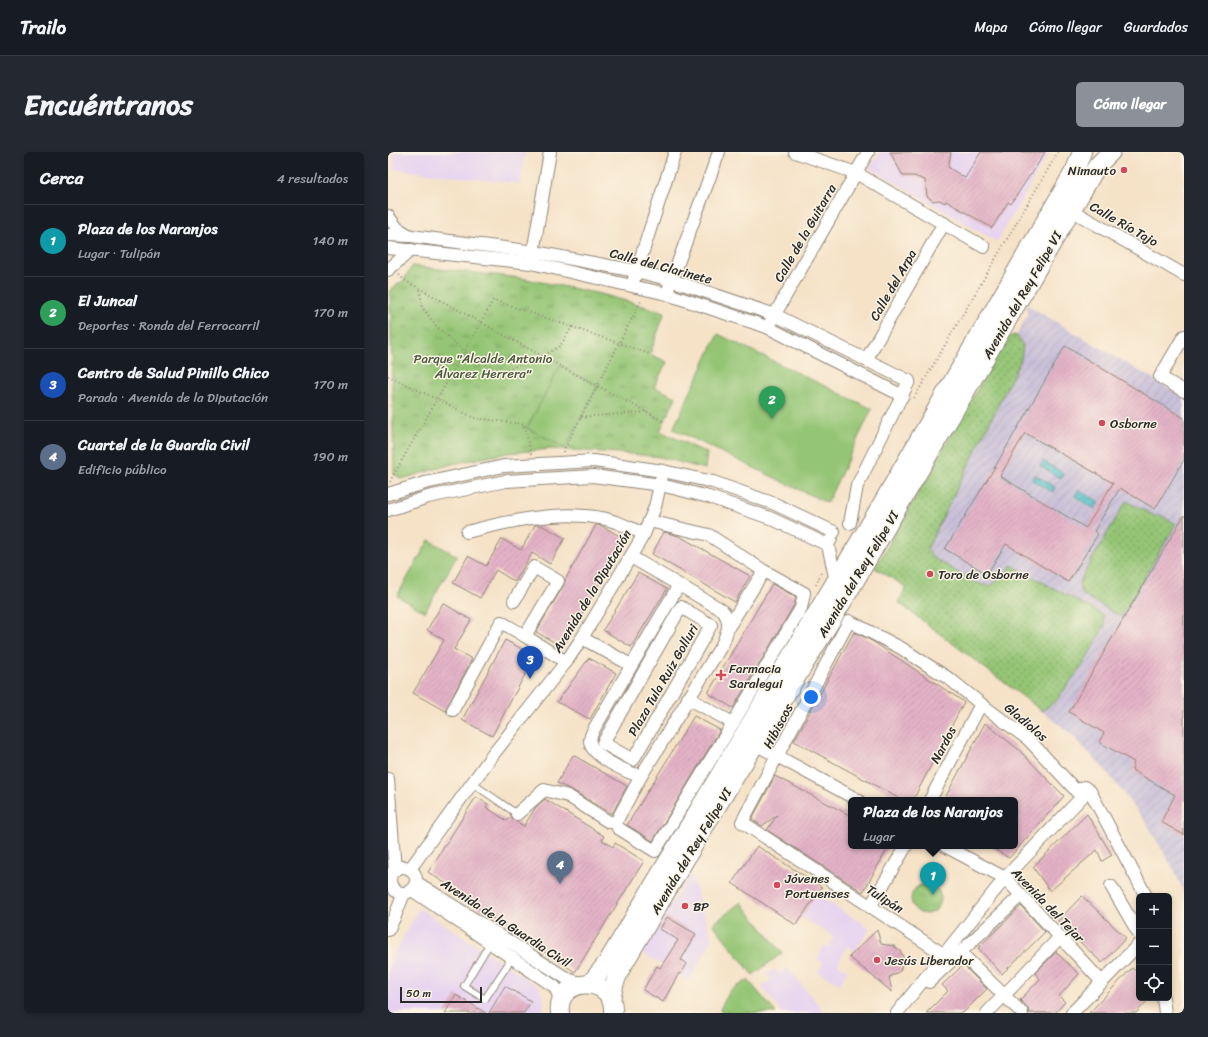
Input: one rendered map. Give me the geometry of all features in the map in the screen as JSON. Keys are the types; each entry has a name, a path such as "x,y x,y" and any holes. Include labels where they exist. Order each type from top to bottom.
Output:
{"main road":[{"name":"Avenida del Rey Felipe VI","path":"560,1007 566,993 573,987 586,984 607,963 872,521 1075,170 1082,152"},
{"name":"Avenida del Rey Felipe VI","path":"614,1008 615,982 620,970 755,744 850,590 1096,166 1111,152"},
{"path":"586,984 599,987 606,992 614,1008"}],"street":[{"path":"533,257 550,152"},
{"path":"633,286 636,271 675,152"},
{"path":"667,294 719,152"},
{"path":"795,152 856,173 984,247"},
{"name":"Calle de la Guitarra","path":"767,327 868,152"},
{"name":"Calle Río Tajo","path":"1071,210 1184,275"},
{"path":"388,216 397,228 411,236"},
{"name":"Calle del Arpa","path":"866,360 944,223"},
{"name":"Calle del Clarinete","path":"388,235 411,236 533,257 636,271 671,280 775,315 909,381 908,397 767,327 667,294 633,286 533,257 388,248"},
{"path":"389,269 411,250"},
{"path":"1184,336 1160,377 1184,391"},
{"path":"850,523 857,486 908,397"},
{"path":"388,494 425,483 504,466 594,462 663,471 713,482 775,504 834,532"},
{"name":"Avenida de la Diputación","path":"410,869 472,783 566,662 582,638 644,534 655,507 663,471"},
{"path":"388,510 428,497 506,481 593,476 661,485 709,497 770,518 828,545"},
{"path":"467,532 511,521 564,515 601,518 644,534"},
{"path":"649,521 708,535 764,571 804,593 801,608 655,851 618,828 616,822 641,776 723,643 729,626 764,571"},
{"path":"836,581 828,545 834,532 850,523 872,521"},
{"path":"631,557 722,610 727,616 729,626"},
{"path":"514,601 534,567 558,581 525,636"},
{"path":"641,776 627,772 601,757 592,748 590,741 594,729 679,585"},
{"name":"Plaza Tula Ruiz Golluri","path":"681,607 711,625 632,760 603,742 681,607"},
{"name":"Gladiolos","path":"849,621 902,648 951,680 1029,740 1076,791"},
{"name":"Hibiscos","path":"742,822 849,621"},
{"path":"453,710 501,622 566,662"},
{"path":"582,638 631,665"},
{"path":"688,698 733,723"},
{"name":"Nardos","path":"932,797 981,704"},
{"path":"755,744 852,797"},
{"path":"388,778 391,881 399,893 411,888"},
{"path":"901,1011 947,958 1005,878 1082,797 1076,791 1084,787 1090,791 1144,893"},
{"path":"517,814 544,790 568,796 609,822 616,822"},
{"name":"Tulipán","path":"742,822 947,958"},
{"path":"870,907 904,849"},
{"name":"Avenida del Tejar","path":"951,849 1005,878 1102,982"},
{"path":"388,930 411,888 415,874 410,869 402,867 391,881"},
{"path":"1111,886 1136,929"},
{"path":"411,888 555,987 560,1007"},
{"name":"Avenida de la Guardia Civil","path":"411,888 566,978 586,984"},
{"path":"947,958 960,952 1021,895"},
{"path":"987,1013 1060,937"},
{"path":"1072,1013 1136,947"},
{"path":"960,952 1022,1013"},
{"path":"1163,1001 1165,1013"}],"lane":[{"path":"472,783 517,814"},
{"path":"490,943 464,986 485,999 512,958"}],"path":[{"path":"908,397 1058,152"},
{"path":"389,269 420,289 664,422"},
{"path":"420,289 422,307 437,327 464,351 500,372 543,356 560,346 572,327"},
{"path":"563,463 565,448 648,289"},
{"path":"388,485 493,300 650,354"},
{"path":"388,376 474,418 524,424 533,465"},
{"path":"581,417 647,412"}],"shaded area":[{"path":"394,152 525,152 520,184 393,169"},
{"path":"880,152 1049,152 997,242 870,168"},
{"path":"1024,303 1184,397 1184,892 1174,870 1147,824 1106,771 1071,734 957,644 899,603 906,587 875,568 1013,335 1017,335 1028,313"},
{"name":"BP","path":"691,873 712,940 689,981 640,952"},
{"path":"817,895 870,928 855,951 847,946 838,964 848,970 840,984 818,972 823,962 817,959 824,946 828,948 834,937 802,917"},
{"path":"419,908 539,987 544,1000 543,1013 388,1013 388,965"},
{"path":"787,967 825,1013 782,1013 762,987 771,980 767,974 775,969 779,974"}],"green space":[{"name":"Parque \"Alcalde Antonio Álvarez Herrera\"","path":"412,266 521,278 601,294 665,312 650,354 667,362 654,387 676,397 660,431 707,453 705,469 660,457 552,449 507,453 452,464 402,479 394,474 390,290 404,280"},
{"path":"718,334 872,409 827,503 673,429"},
{"path":"1013,335 1017,336 1023,345 1021,359 927,549 932,557 976,583 990,586 1007,572 1011,565 1103,615 1105,625 1083,665 1055,702 1042,711 899,603 906,587 875,568 1006,339"},
{"path":"560,366 598,386 565,448 527,428"},
{"path":"1126,501 1157,517 1159,514 1176,524 1121,617 1082,594 1079,585 1083,575"},
{"path":"429,540 457,556 425,612 397,596"},
{"path":"926,884 937,888 941,899 937,910 926,914 915,910 911,899 915,888"},
{"path":"741,902 782,953 753,975 713,924"},
{"path":"748,980 776,1013 723,1013 720,1009 730,991"}],"water":[{"path":"1043,461 1063,473 1061,478 1040,466"},
{"path":"1035,475 1055,487 1053,492 1032,480"},
{"path":"1078,490 1099,502 1095,509 1075,496"}],"building":[{"path":"890,152 951,152 948,167 965,178 981,152 1045,152 1011,204 1008,202 992,228 946,201 945,203 939,200 933,201 927,196 925,180 914,176 903,176"},
{"name":"Osborne","path":"1065,346 1184,418 1184,460 1155,509 1120,488 1094,531 1098,534 1068,582 1006,544 987,574 945,549 992,472","holes":["1025,433 1113,483 1086,528 1000,476"]},
{"path":"1184,515 1184,835 1161,822 1175,795 1132,770 1134,762 1099,742 1104,733 1069,712"},
{"path":"535,525 541,525 565,538 550,564 532,553 515,582 496,570 480,598 453,583 468,556 486,566 502,539 521,550"},
{"path":"596,525 602,526 625,539 563,647 536,632 564,585 565,580"},
{"path":"664,532 679,536 750,576 735,602 652,554"},
{"path":"638,573 667,589 631,647 603,630"},
{"path":"772,584 796,597 794,605 733,708 708,693"},
{"path":"443,603 471,620 454,649 472,659 445,711 413,693 444,640 427,630"},
{"path":"854,632 872,641 964,702 915,797 897,797 794,741"},
{"path":"505,640 535,656 492,736 462,720"},
{"path":"589,658 616,673 590,719 557,702"},
{"path":"694,716 720,730 653,841 627,825"},
{"path":"985,723 1018,749 1064,796 1018,848 1018,797 946,797"},
{"path":"573,755 627,786 612,814 572,790 557,783"},
{"path":"775,776 848,814 848,849 887,849 863,892 767,830 777,815 762,826 752,819"},
{"path":"476,797 488,804 486,807 507,821 510,817 524,826 536,807 545,799 604,836 602,840 613,847 615,843 644,861 575,972 476,907 477,905 428,872"},
{"path":"1087,814 1112,855 1102,861 1097,850 1050,891 1033,867"},
{"name":"Jóvenes Portuenses","path":"757,846 822,887 796,925 732,883"},
{"path":"994,849 1017,849 1009,858"},
{"path":"1082,896 1126,938 1102,963 1058,921"},
{"path":"1021,906 1045,932 1002,974 978,948"},
{"path":"667,917 696,934 681,960 687,964 681,974 679,973 663,1002 643,990 657,966 660,968 678,940 660,929"},
{"name":"Jesús Liberador","path":"877,930 881,944 894,946 901,952 903,957 900,971 889,977 892,992 849,957"},
{"path":"1056,952 1079,974 1059,996 1065,1002 1055,1013 1029,1013 1028,1008 1020,1000 1040,979 1035,973"},
{"path":"963,965 987,989 963,1013 926,1013 948,991 942,985"},
{"path":"1132,968 1136,971 1136,1001 1147,1001 1136,1013 1089,1013"},
{"path":"505,986 531,1001 524,1013 489,1013"},
{"path":"456,995 486,1013 445,1013"}],"place":[{"name":"Nimauto","path":"1124,170"},
{"name":"El Juncal","path":"772,419"},
{"name":"Osborne","path":"1102,423"},
{"name":"Toro de Osborne","path":"930,574"},
{"name":"Farmacia Saralegui","path":"721,675"},
{"name":"Centro de Salud Pinillo Chico","path":"530,679"},
{"name":"Cuartel de la Guardia Civil","path":"560,884"},
{"name":"Jóvenes Portuenses","path":"777,885"},
{"name":"Plaza de los Naranjos","path":"933,895"},
{"name":"BP","path":"685,906"},
{"name":"Jesús Liberador","path":"877,960"}]}
